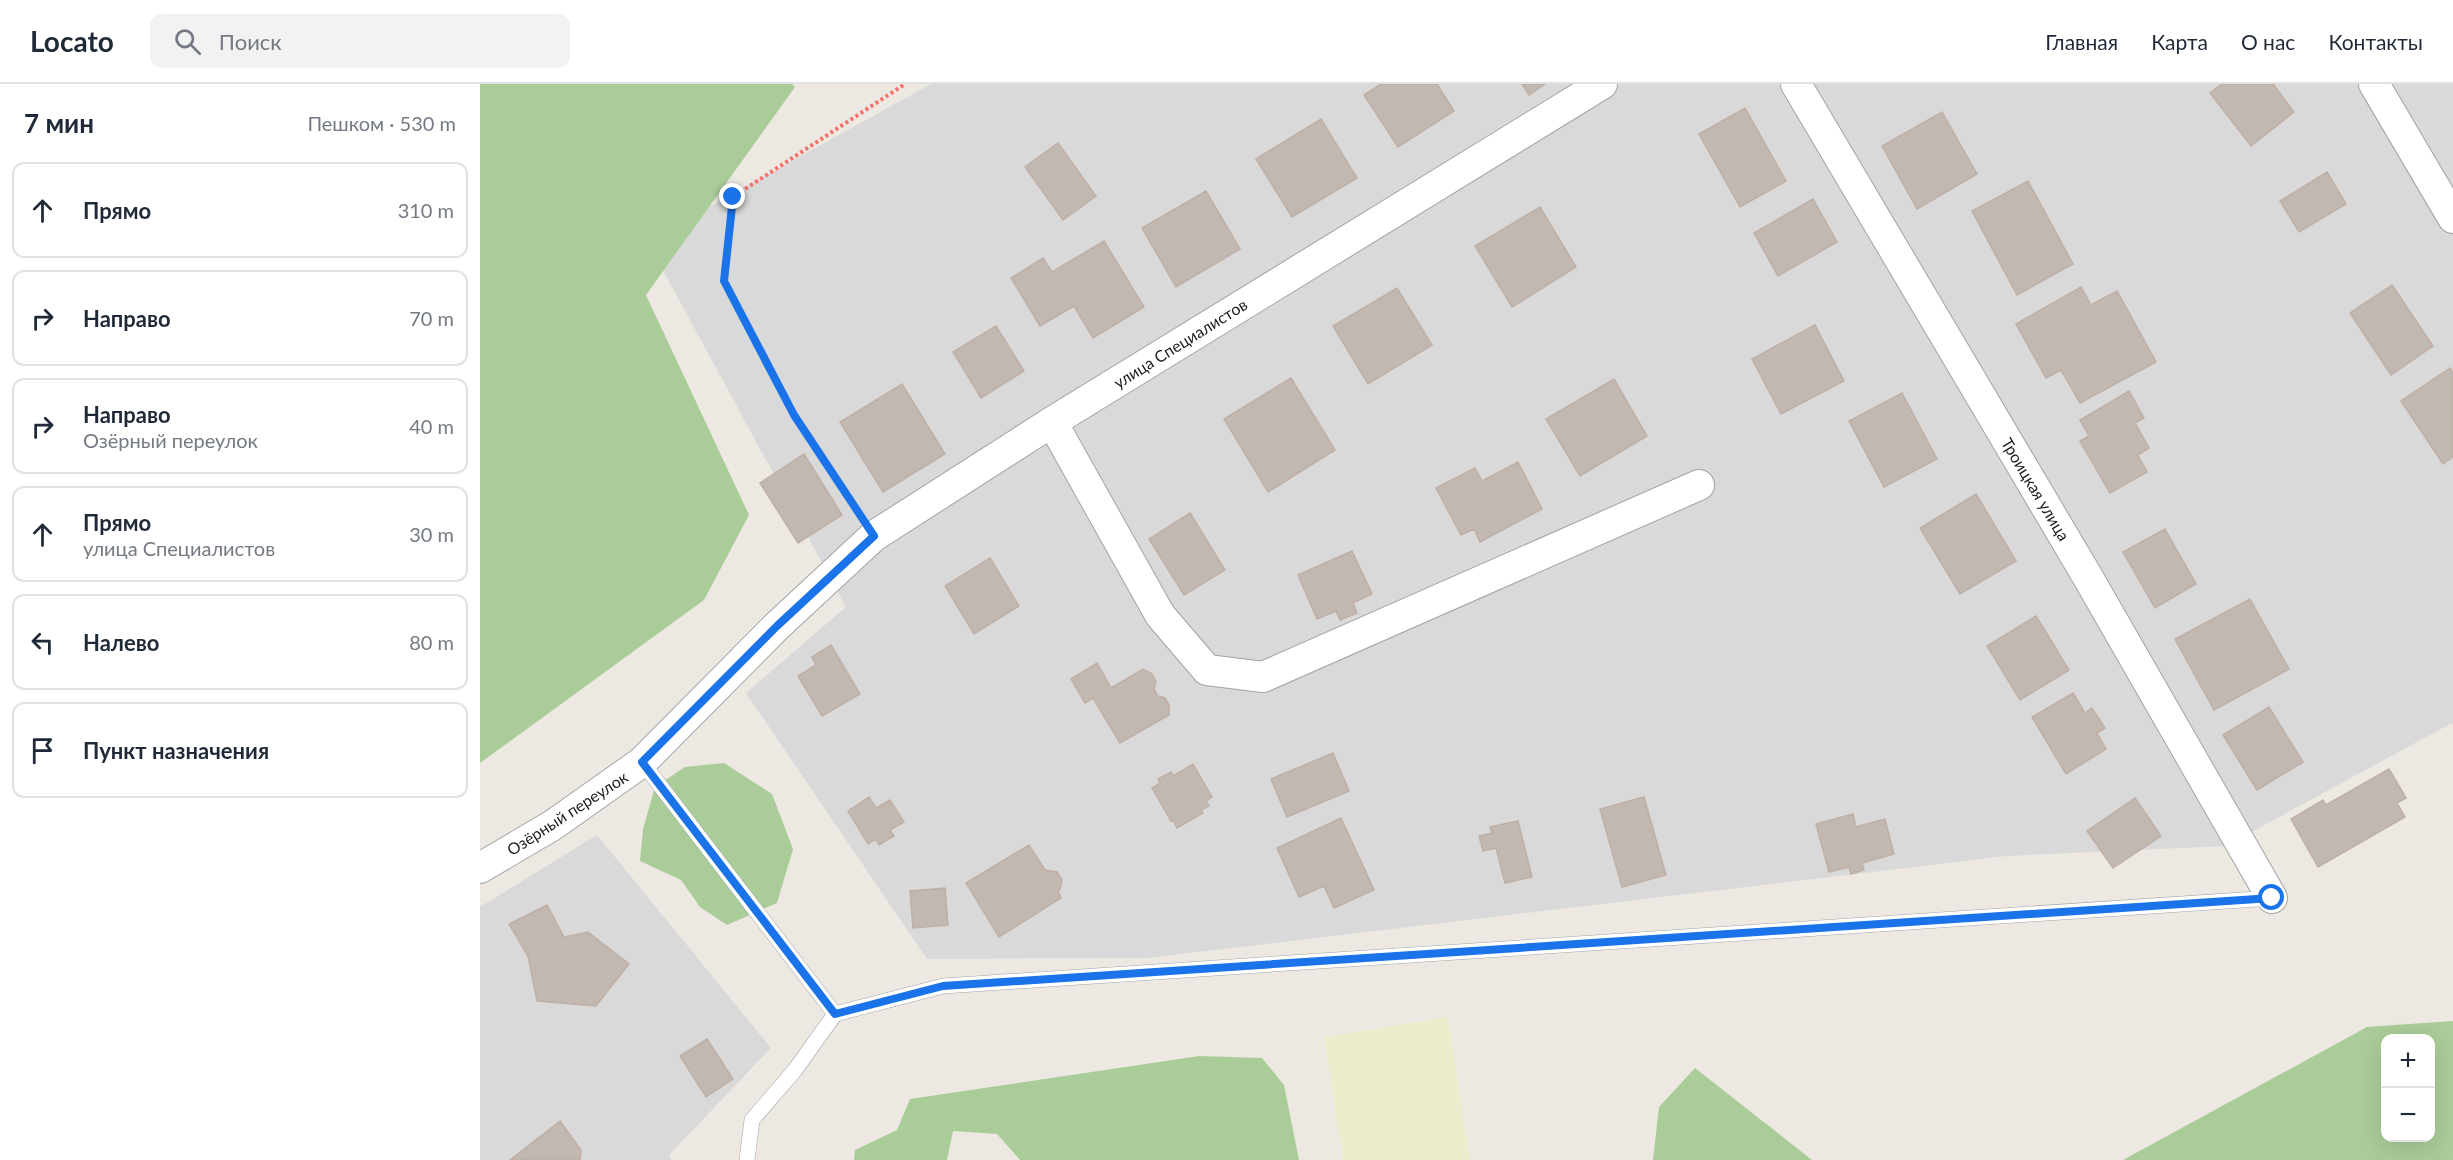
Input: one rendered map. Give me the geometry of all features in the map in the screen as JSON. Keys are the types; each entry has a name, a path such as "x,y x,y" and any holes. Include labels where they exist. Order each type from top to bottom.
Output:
{"street":[{"name":"улица Специалистов","path":"777,626 874,536 1052,422 1602,84"},
{"name":"Троицкая улица","path":"1796,84 2086,574 2272,898"},
{"path":"2374,84 2453,218"},
{"path":"1052,422 1160,615 1207,670 1263,677 1699,485"},
{"name":"Озёрный переулок","path":"480,868 553,825 642,762 777,626"}],"lane":[{"path":"642,762 835,1014"},
{"path":"747,1160 752,1120 795,1070 835,1014 943,986 2272,898"}],"path":[{"path":"874,536 794,415 724,281 733,197 905,84"}],"shaded area":[{"path":"931,84 2453,84 2453,725 2452,723 2226,846 2007,856 1148,958 927,959 746,693 846,607 647,241"},
{"path":"597,835 771,1048 669,1155 671,1160 480,1160 480,907"}],"green space":[{"path":"480,84 792,84 795,87 646,295 749,515 704,600 480,763"},
{"path":"724,763 772,794 793,849 777,903 727,925 700,907 681,880 640,861 643,829 655,787 685,767"},
{"path":"1448,1017 1470,1160 1343,1160 1324,1037"},
{"path":"2453,1021 2453,1160 2123,1160 2367,1027"},
{"path":"1199,1056 1262,1058 1284,1085 1299,1160 1020,1160 997,1134 953,1131 947,1160 854,1160 855,1150 897,1130 910,1099"},
{"path":"1695,1068 1812,1160 1653,1160 1659,1107"}],"building":[{"path":"1381,84 1437,84 1454,111 1398,147 1364,95"},
{"path":"1522,84 1545,84 1529,95"},
{"path":"2222,84 2273,84 2294,112 2251,146 2210,93"},
{"path":"1745,108 1786,181 1740,207 1699,134"},
{"path":"1942,112 1977,174 1917,209 1882,146"},
{"path":"1321,119 1357,178 1292,217 1256,159"},
{"path":"1058,143 1096,196 1063,220 1025,167"},
{"path":"2327,172 2346,204 2299,232 2280,201"},
{"path":"2028,181 2073,264 2017,295 1972,211"},
{"path":"1206,191 1240,249 1176,287 1142,228"},
{"path":"1813,199 1837,242 1778,276 1754,233"},
{"path":"1540,207 1576,267 1512,307 1475,246"},
{"path":"1104,241 1144,307 1093,338 1074,306 1040,326 1011,278 1043,258 1052,272"},
{"path":"2392,285 2433,346 2391,375 2350,313"},
{"path":"2081,287 2091,305 2117,291 2156,362 2080,403 2061,370 2046,378 2016,324"},
{"path":"1397,288 1432,345 1368,384 1333,326"},
{"path":"1815,325 1844,381 1781,414 1752,359"},
{"path":"996,326 1024,371 981,398 953,352"},
{"path":"2450,368 2453,373 2453,457 2443,464 2401,401"},
{"path":"1291,378 1335,450 1268,492 1224,419"},
{"path":"1614,379 1647,436 1580,476 1546,419"},
{"path":"902,384 945,454 883,492 840,422"},
{"path":"2129,391 2144,418 2135,423 2149,448 2138,455 2147,472 2110,493 2080,441 2089,436 2080,420"},
{"path":"1902,393 1937,459 1884,487 1849,421"},
{"path":"804,454 842,515 798,543 760,483"},
{"path":"1518,462 1542,509 1480,542 1474,529 1461,535 1436,488 1475,468 1482,481"},
{"path":"1976,494 2016,561 1960,594 1920,528"},
{"path":"1190,513 1225,570 1184,595 1149,539"},
{"path":"2165,529 2196,584 2155,608 2123,552"},
{"path":"1352,551 1372,594 1353,603 1357,613 1340,620 1336,611 1317,619 1298,575"},
{"path":"990,558 1019,606 974,634 945,586"},
{"path":"2250,599 2289,669 2214,710 2175,639"},
{"path":"2036,616 2069,670 2020,700 1987,646"},
{"path":"831,645 860,694 822,716 798,676 816,665 812,657"},
{"path":"1097,663 1111,688 1143,669 1152,674 1156,681 1154,689 1158,696 1165,698 1169,705 1169,715 1120,743 1093,698 1085,703 1071,679"},
{"path":"2073,693 2085,713 2092,708 2105,728 2097,733 2106,749 2066,774 2032,717"},
{"path":"2269,707 2303,762 2257,790 2223,735"},
{"path":"1333,753 1349,791 1287,817 1271,779"},
{"path":"1193,764 1212,797 1206,801 1209,806 1201,810 1203,813 1177,828 1152,788 1160,783 1158,779 1171,772 1173,776"},
{"path":"2389,769 2406,798 2397,803 2405,817 2318,867 2291,819 2323,800 2326,805"},
{"path":"869,797 876,808 890,800 904,822 890,830 894,836 879,845 876,839 868,844 848,811"},
{"path":"1644,797 1666,875 1622,887 1600,809"},
{"path":"2135,798 2161,836 2113,868 2087,831"},
{"path":"1853,814 1856,827 1885,819 1894,854 1862,863 1864,870 1851,874 1849,867 1829,872 1816,824"},
{"path":"1341,818 1374,890 1334,908 1324,886 1299,897 1277,848"},
{"path":"1518,821 1532,877 1505,883 1496,848 1483,851 1479,836 1492,833 1490,827"},
{"path":"1029,845 1045,870 1057,872 1062,880 1058,891 1061,898 999,937 966,883"},
{"path":"945,888 948,925 913,928 910,891"},
{"path":"547,905 564,937 588,932 629,964 596,1006 537,1001 528,956 509,924"},
{"path":"707,1039 733,1079 706,1097 680,1056"},
{"path":"560,1121 581,1150 580,1160 510,1160"}],"route":[{"path":"733,197 724,281 794,415 874,536 777,626 642,762 835,1014 943,986 2272,898"}]}
